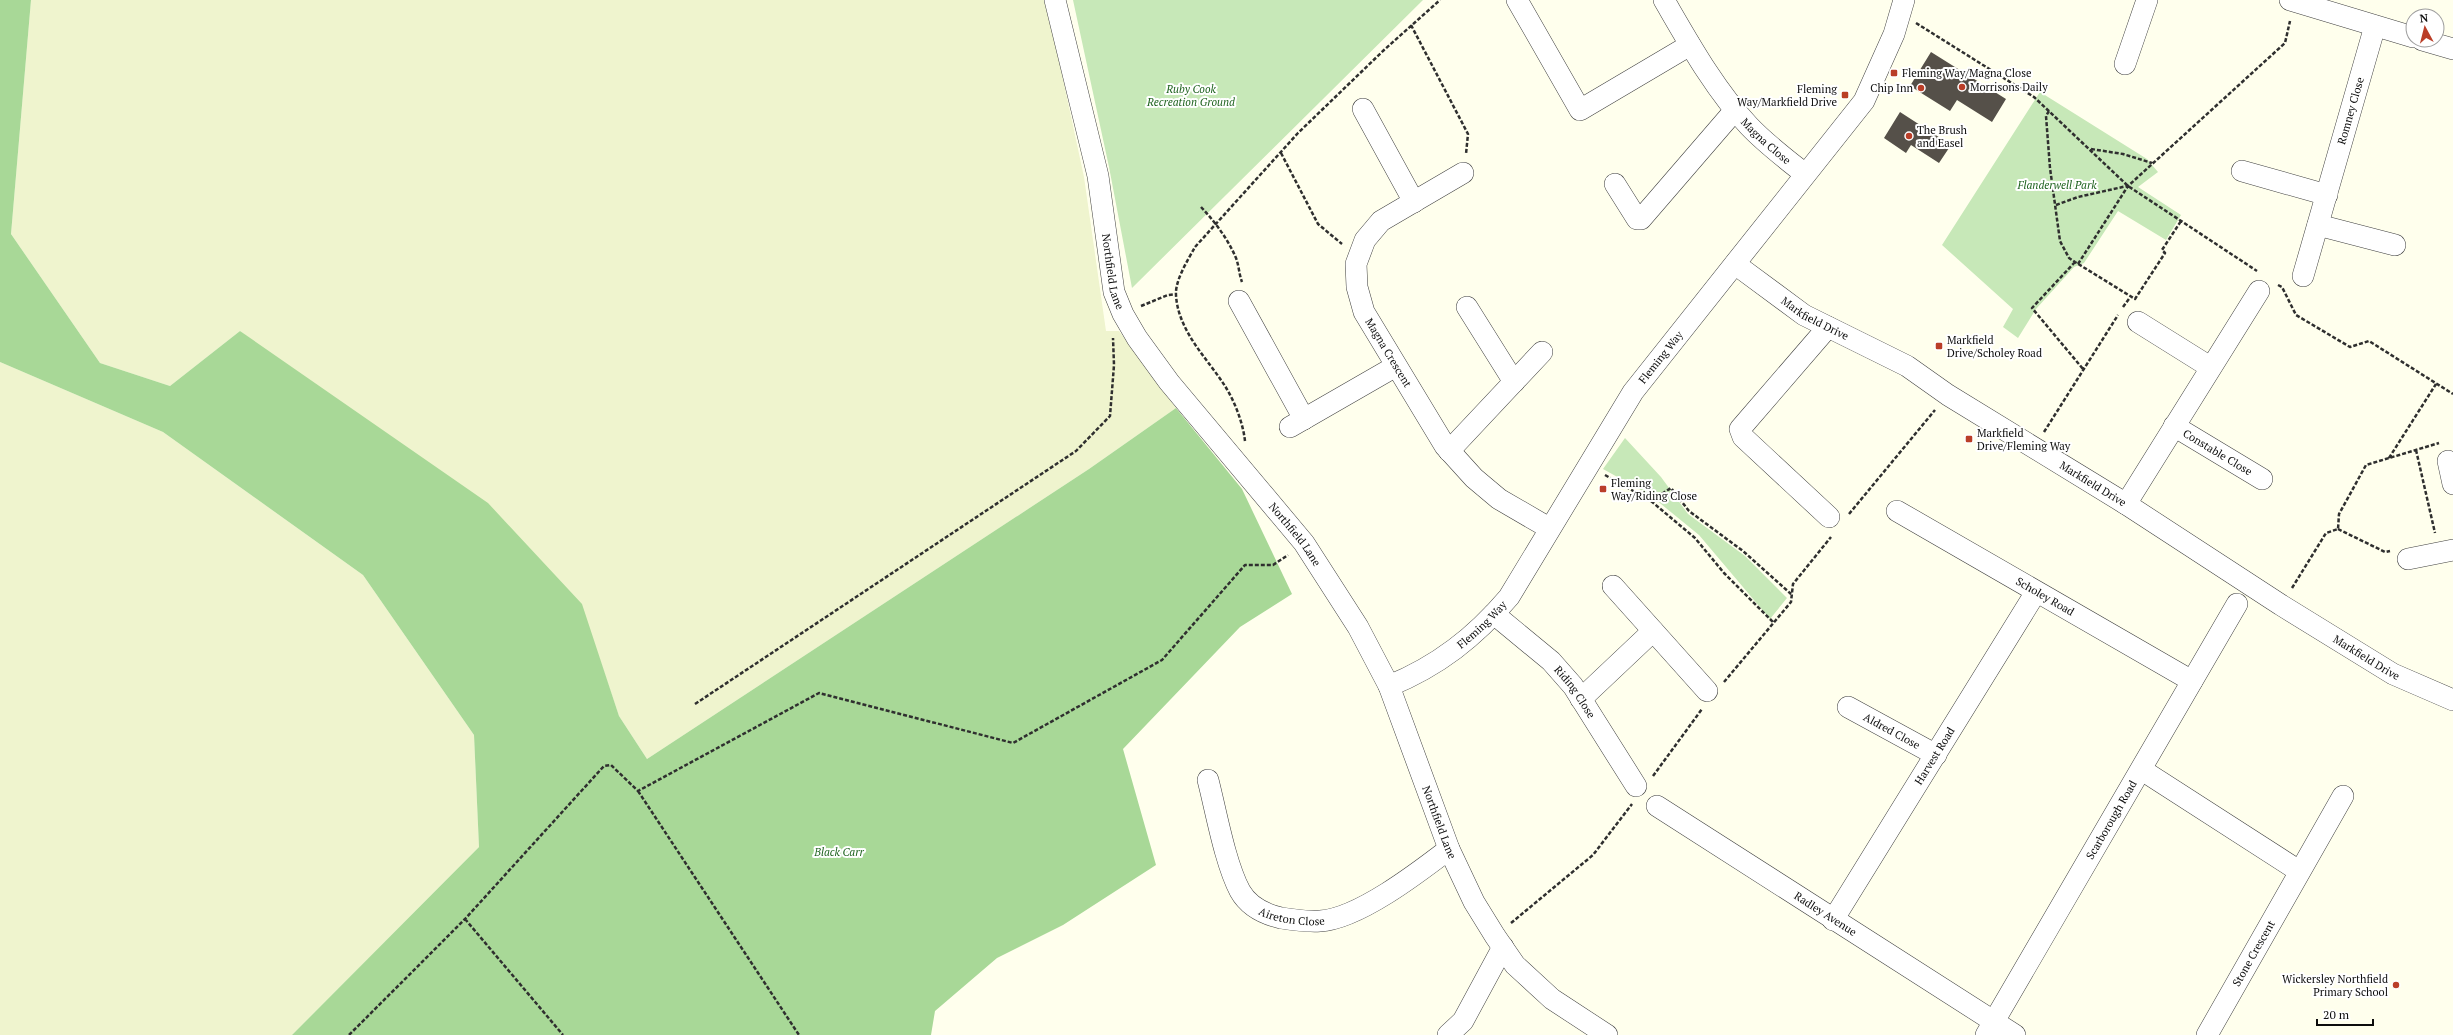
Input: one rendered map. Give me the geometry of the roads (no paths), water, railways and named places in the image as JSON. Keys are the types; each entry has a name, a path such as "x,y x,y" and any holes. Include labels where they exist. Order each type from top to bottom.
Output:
{"street":[{"name":"Northfield Lane","path":"1055,0 1098,176 1114,292 1123,314 1137,338 1169,382 1304,543 1358,627 1389,686 1450,849 1474,902 1499,942 1515,964 1552,999 1600,1033"},
{"path":"1517,0 1580,110 1690,45"},
{"name":"Magna Close","path":"1664,0 1690,45 1735,110 1776,151 1805,174"},
{"path":"2125,64 2147,0"},
{"path":"2293,1 2405,35"},
{"name":"Fleming Way","path":"1389,686 1419,674 1445,657 1494,614 1509,597 1549,528 1650,367 1735,264 1864,101 1881,66 1902,7"},
{"name":"Romney Close","path":"2303,276 2375,26"},
{"path":"1363,109 1414,202"},
{"path":"1614,184 1637,219 1641,219 1735,110"},
{"path":"2242,171 2327,195"},
{"name":"Magna Crescent","path":"1463,173 1381,221 1365,240 1358,258 1357,287 1364,312 1429,422 1449,451 1474,478 1499,499 1549,528"},
{"path":"2318,224 2395,245"},
{"name":"Markfield Drive","path":"1735,264 1788,304 1828,327 1907,366 1948,395 2035,446 2281,605 2393,674 2453,700"},
{"name":"Constable Close","path":"2126,504 2210,367 2266,283"},
{"path":"1238,301 1297,423 1396,366"},
{"path":"1467,307 1514,382"},
{"path":"2138,322 2210,367"},
{"path":"1828,327 1740,429 1743,437 1837,522"},
{"path":"1449,451 1542,352"},
{"name":"Constable Close","path":"2174,426 2262,479"},
{"path":"2445,452 2453,484"},
{"name":"Scholey Road","path":"1897,511 2192,681"},
{"path":"2400,555 2453,550"},
{"path":"1612,586 1712,692"},
{"name":"Harvest Road","path":"1833,920 2036,592"},
{"name":"Scarborough Road","path":"1990,1028 2238,604"},
{"name":"Riding Close","path":"1494,614 1551,661 1573,686 1641,788"},
{"path":"1581,699 1653,631"},
{"name":"Aldred Close","path":"1848,707 1936,755"},
{"path":"2142,770 2299,872"},
{"name":"Aireton Close","path":"1208,780 1232,871 1240,891 1251,906 1268,915 1298,921 1322,921 1340,916 1402,884 1450,849"},
{"name":"Stone Crescent","path":"2207,1035 2343,796"},
{"name":"Radley Avenue","path":"1657,806 1833,920 1990,1028"},
{"path":"1448,1035 1463,1021 1499,942"},
{"path":"1990,1028 2015,1035"}],"place":[{"name":"Fleming Way/Magna Close","path":"1894,73"},
{"name":"Morrisons Daily","path":"1962,87"},
{"name":"Chip Inn","path":"1921,88"},
{"name":"Fleming Way/Markfield Drive","path":"1845,95"},
{"name":"The Brush and Easel","path":"1909,136"},
{"name":"Markfield Drive/Scholey Road","path":"1939,346"},
{"name":"Markfield Drive/Fleming Way","path":"1969,439"},
{"name":"Fleming Way/Riding Close","path":"1603,489"},
{"name":"Wickersley Northfield Primary School","path":"2396,985"}],"park label":[{"name":"Ruby Cook Recreation Ground","path":"1191,95"},
{"name":"Flanderwell Park","path":"2057,185"},
{"name":"Black Carr","path":"839,852"}]}
